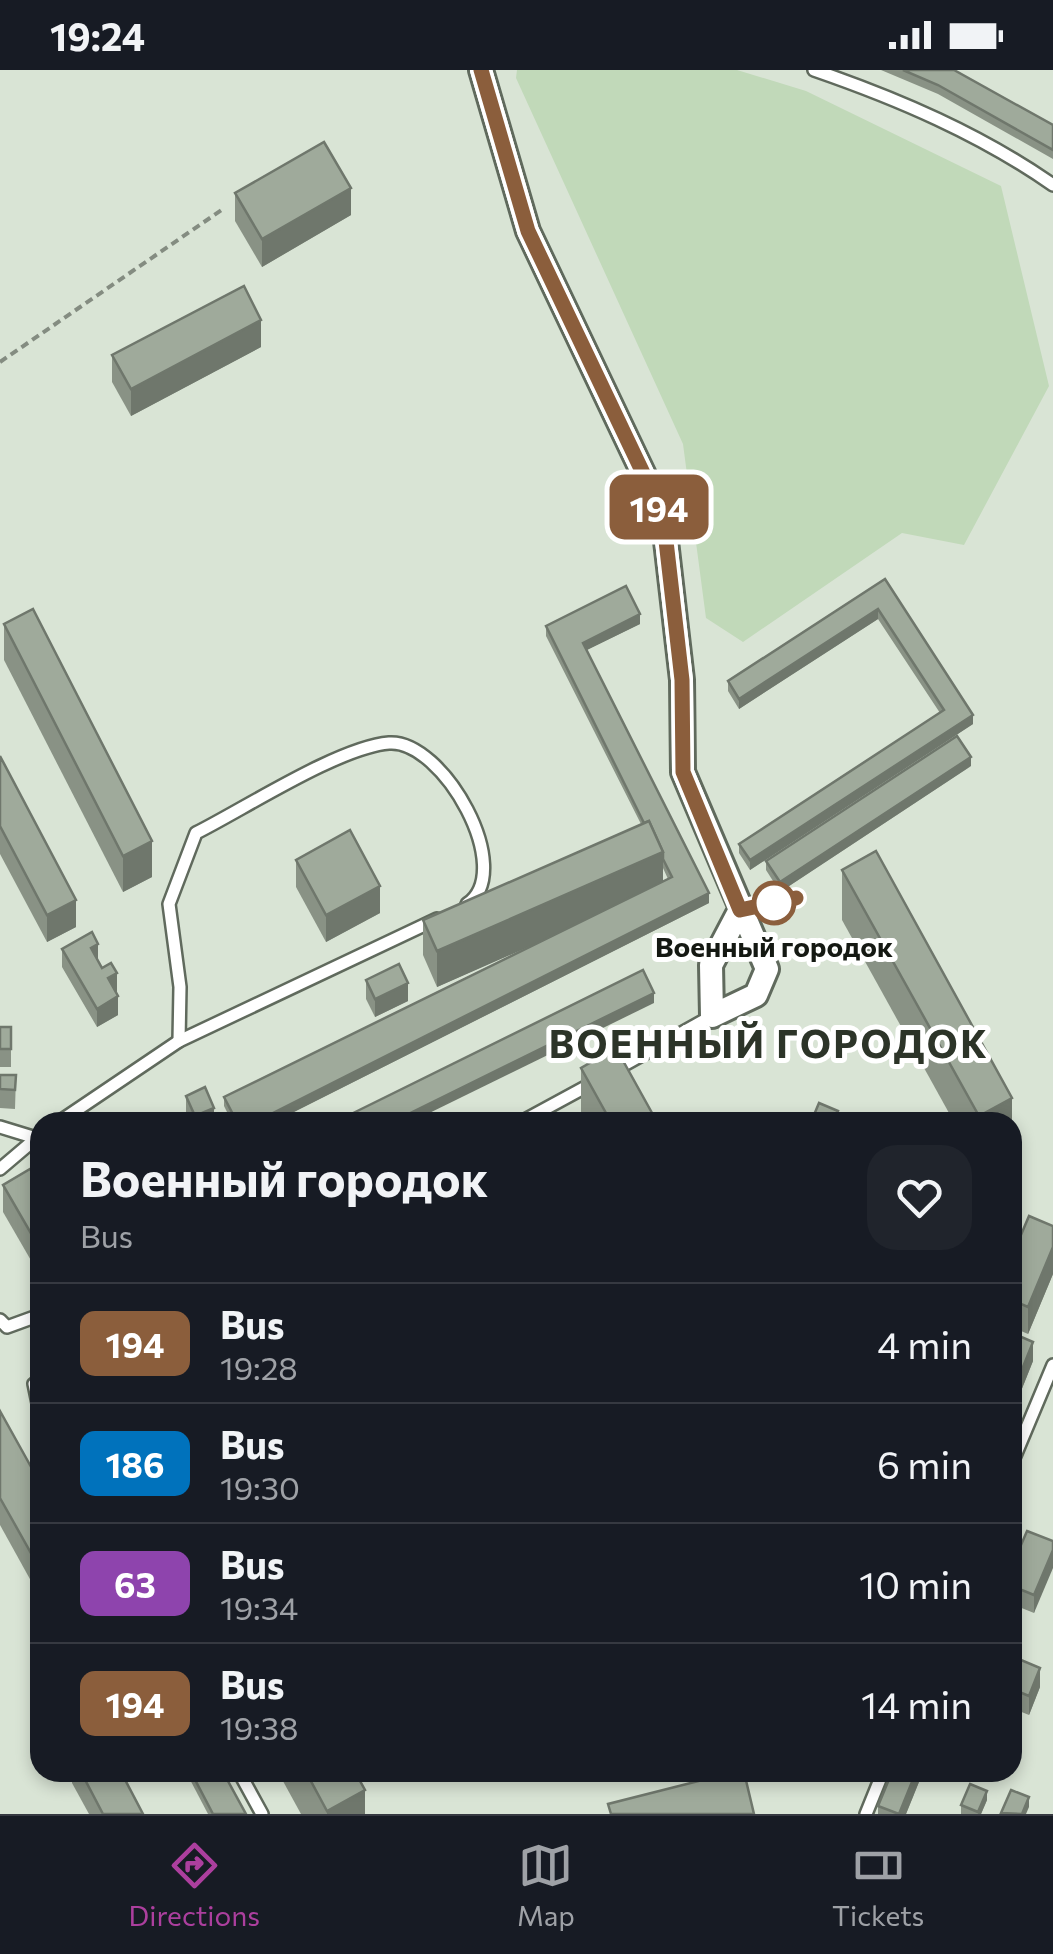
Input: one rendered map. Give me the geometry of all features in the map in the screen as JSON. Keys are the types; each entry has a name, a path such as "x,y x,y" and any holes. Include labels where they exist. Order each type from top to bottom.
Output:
{"street":[{"path":"481,70 528,231 663,515 682,680 683,772 767,969 756,996 712,1016 711,965 740,910"}],"lane":[{"path":"814,70 888,96 1009,155 1053,186"},
{"path":"74,1112 179,1042 472,902 482,888 483,848 446,773 429,756 413,746 392,742 350,754 196,834 169,904 180,987 179,1042"},
{"path":"740,910 796,898"},
{"path":"539,1112 712,1016"},
{"path":"0,1127 30,1134"},
{"path":"0,1169 30,1143"},
{"path":"0,1320 7,1327 30,1318"},
{"path":"1022,1439 1053,1366"},
{"path":"244,1782 262,1814"},
{"path":"866,1814 879,1782"}],"path":[{"path":"0,362 223,209"}],"green space":[{"path":"517,70 737,70 806,91 1001,186 1049,386 964,545 902,533 743,642 706,618 683,444 516,78"}],"building":[{"path":"903,70 954,70 1053,125 1053,150 938,85"},
{"path":"324,142 351,188 262,239 235,193"},
{"path":"244,286 261,320 131,389 112,355"},
{"path":"885,579 973,715 750,860 739,844 944,710 878,609 739,699 728,681"},
{"path":"626,586 640,614 583,643 709,893 275,1112 232,1112 224,1097 672,877 649,821 644,823 546,626"},
{"path":"33,609 152,841 123,856 4,624"},
{"path":"957,736 971,757 780,882 766,861"},
{"path":"0,756 76,900 47,915 0,826"},
{"path":"649,821 663,852 437,951 423,920"},
{"path":"350,830 380,886 326,915 296,860"},
{"path":"876,851 1012,1098 986,1112 977,1112 842,870"},
{"path":"92,932 98,944 91,948 102,968 111,963 117,973 108,978 118,996 97,1009 62,949"},
{"path":"399,964 408,983 375,999 366,980"},
{"path":"643,970 654,993 412,1112 355,1112"},
{"path":"0,1027 11,1027 11,1049 0,1049"},
{"path":"616,1048 651,1112 605,1112 581,1068"},
{"path":"0,1075 16,1075 15,1090 0,1089"},
{"path":"205,1087 214,1108 193,1112 186,1096"},
{"path":"819,1103 838,1111 838,1112 815,1112"},
{"path":"30,1169 30,1232 3,1185"},
{"path":"1029,1216 1053,1226 1053,1247 1028,1307 1022,1304 1022,1232"},
{"path":"1022,1337 1033,1342 1022,1370"},
{"path":"0,1411 30,1465 30,1551 0,1498"},
{"path":"1027,1531 1053,1541 1034,1595 1022,1590 1022,1543"},
{"path":"1022,1660 1040,1668 1029,1696 1022,1693"},
{"path":"86,1782 126,1782 143,1814 103,1814"},
{"path":"196,1782 228,1782 246,1814 213,1814"},
{"path":"311,1782 361,1782 365,1790 327,1811"},
{"path":"695,1782 746,1782 754,1814 611,1814 608,1804"},
{"path":"888,1782 912,1782 899,1814 878,1806"},
{"path":"970,1784 987,1791 978,1812 961,1805"},
{"path":"1011,1790 1029,1797 1022,1814 1001,1813"}],"bus line":[{"name":"194","path":"481,70 528,231 663,515 682,680 683,772 740,910 796,898"}],"place":[{"name":"Военный городок","path":"774,903"}],"district":[{"name":"ВОЕННЫЙ ГОРОДОК","path":"769,1042"}]}
